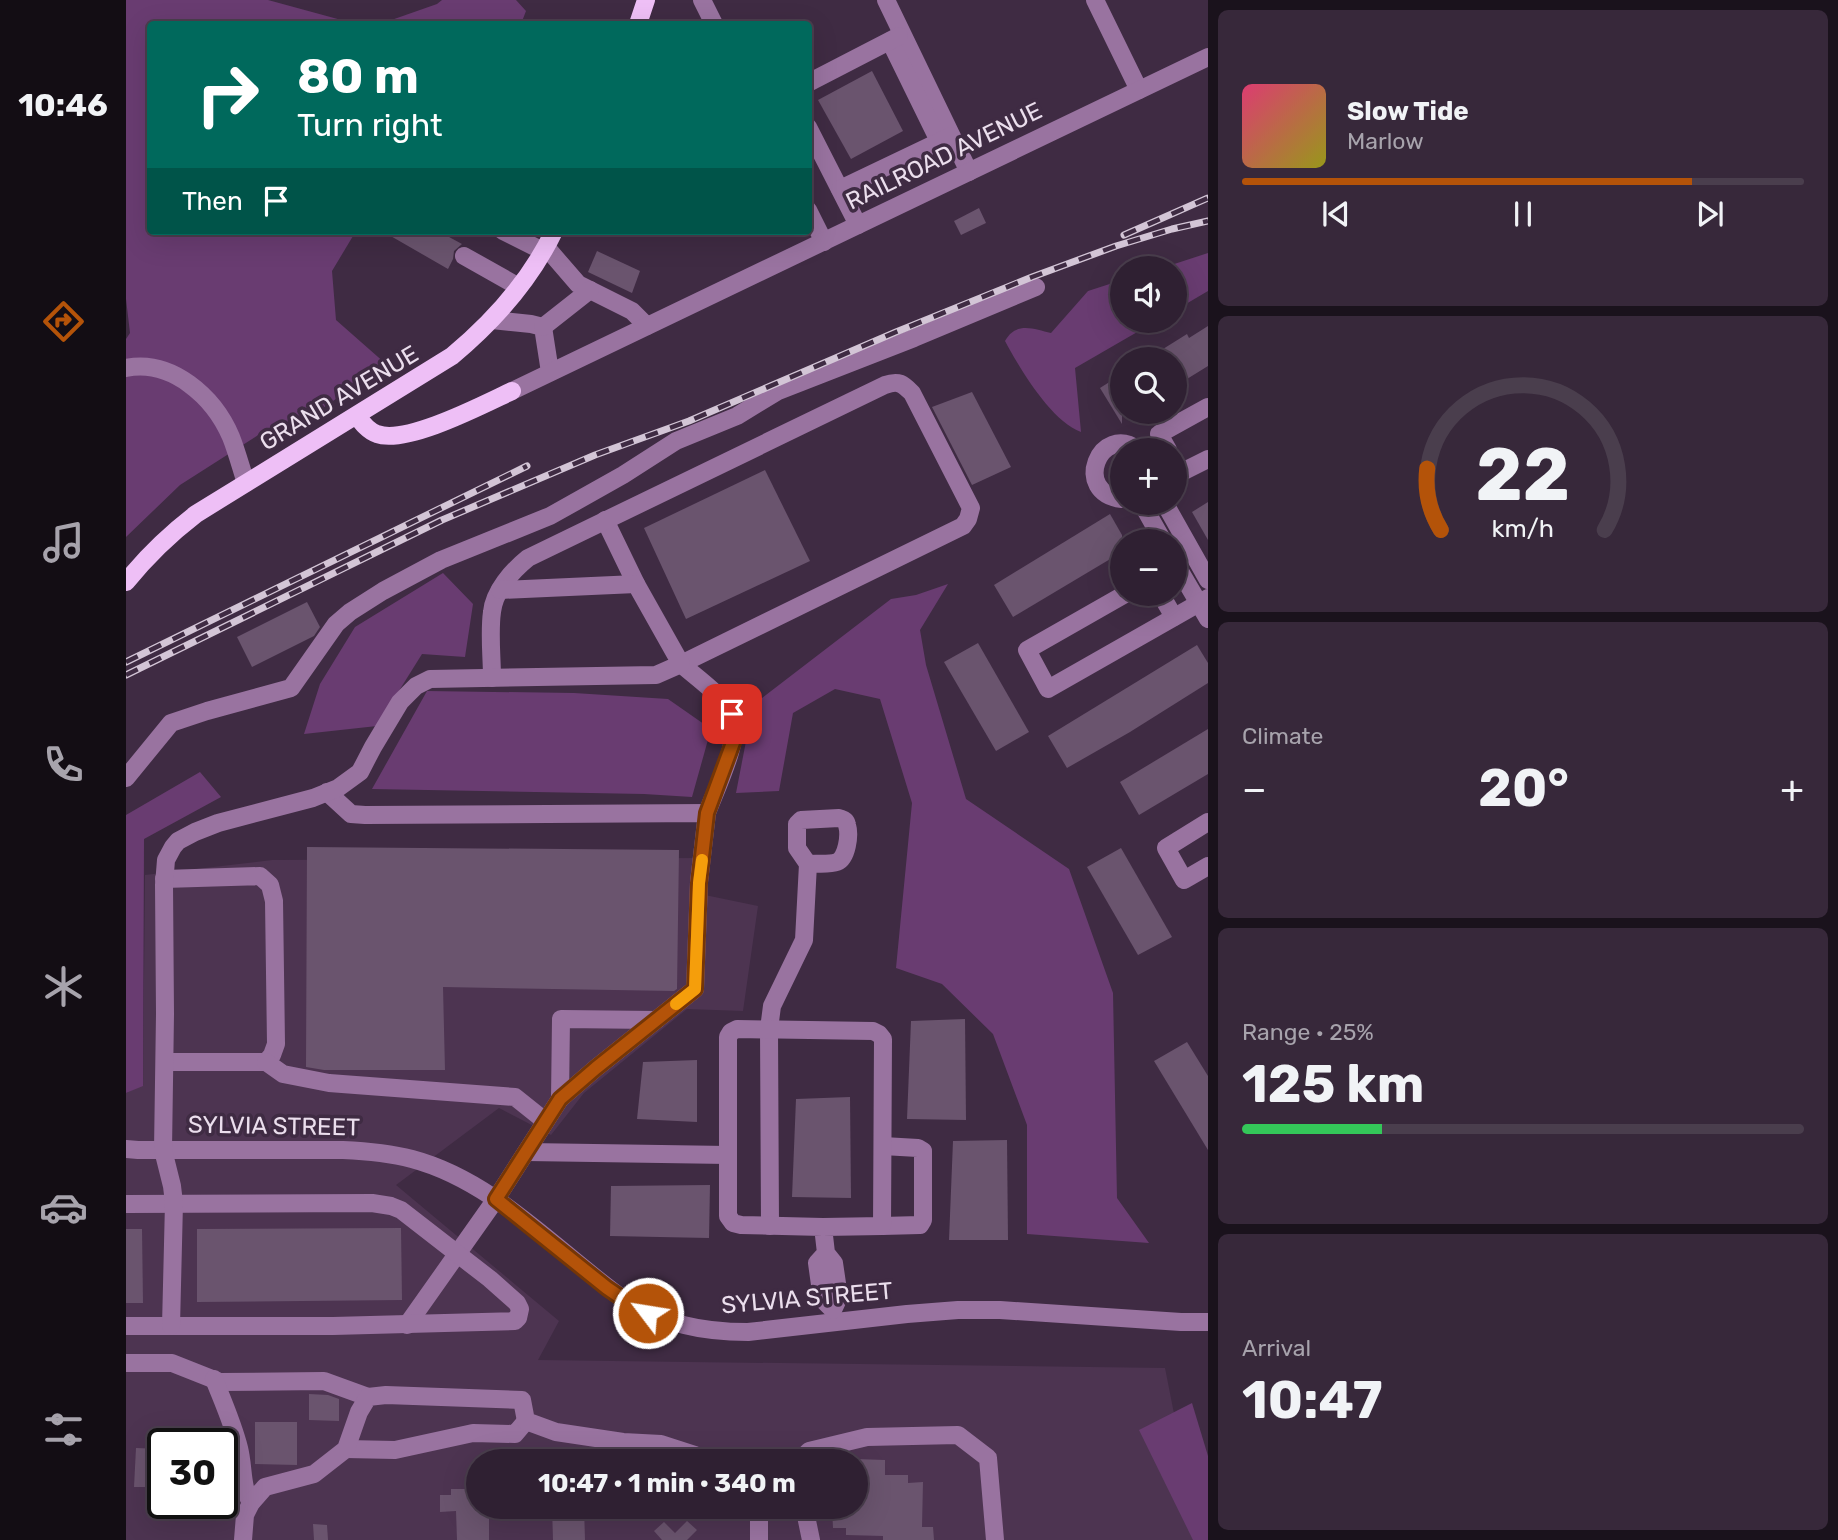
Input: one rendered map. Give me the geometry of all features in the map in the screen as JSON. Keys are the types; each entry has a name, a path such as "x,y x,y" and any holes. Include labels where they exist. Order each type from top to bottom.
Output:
{"main road":[{"path":"639,21 646,0"},
{"name":"GRAND AVENUE","path":"126,582 146,557 196,514 441,365 492,320 519,287 548,243"},
{"path":"357,416 371,431 390,437 458,417 512,390"}],"street":[{"path":"702,0 712,21"},
{"path":"886,0 896,38 945,139 969,172"},
{"path":"1095,0 1139,90"},
{"path":"812,81 896,38"},
{"name":"RAILROAD AVENUE","path":"512,390 1208,57"},
{"path":"812,135 858,225"},
{"path":"840,189 945,139"},
{"path":"812,218 824,242"},
{"path":"518,235 548,243 578,284 632,311 647,326"},
{"path":"464,256 519,287"},
{"path":"126,778 171,723 291,688 336,624 383,591 418,572 550,516 677,441 737,416 778,391 1036,287"},
{"path":"543,327 590,290"},
{"path":"492,320 543,327"},
{"path":"543,327 550,372"},
{"path":"126,368 135,366 167,371 191,385 212,406 230,436 246,483"},
{"path":"172,1326 174,1203 163,1150 164,880 166,860 178,841 218,823 313,798 338,788 360,772 400,702 416,686 430,680 656,675 963,526 971,508 912,393 894,382 885,385 528,558 519,565 500,590 492,610 492,678"},
{"path":"1162,438 1160,435 1208,407"},
{"path":"1110,446 1101,453 1094,470 1099,487 1110,496"},
{"path":"1187,466 1208,458"},
{"path":"1171,515 1208,580"},
{"path":"407,1325 496,1199 560,1099 695,989 699,883 707,813 734,740 736,726 732,714 722,701 681,664 636,584 605,520"},
{"path":"1110,603 1027,650 1048,689 1174,617 1205,607 1187,580"},
{"path":"500,590 636,584"},
{"path":"1168,606 1174,617"},
{"path":"327,792 351,814 365,815 707,813"},
{"path":"1208,822 1166,848 1184,880 1208,866"},
{"path":"770,1226 769,1030 772,1006 804,940 808,864"},
{"path":"164,880 260,876 270,885 274,901 276,1044 266,1062"},
{"path":"560,1099 561,1019 656,1020"},
{"path":"882,1226 883,1039 873,1031 737,1029 731,1032 728,1038 728,1216 733,1223 741,1226 823,1227 882,1226 920,1225 923,1220 923,1152 918,1147 883,1146"},
{"path":"165,1062 266,1062 283,1074 329,1083 515,1097 545,1121"},
{"name":"SYLVIA STREET","path":"126,1149 343,1150 375,1152 412,1159 439,1168 496,1199 626,1301 671,1322 698,1329 748,1332 833,1316 968,1310 1208,1322"},
{"path":"527,1152 728,1154"},
{"path":"126,1204 372,1203 391,1206 401,1210 490,1279 517,1303 520,1309 519,1318 515,1321 407,1325 126,1326"},
{"path":"823,1227 826,1253 817,1264 822,1299 833,1316"},
{"path":"126,1363 172,1363 220,1382 324,1381 369,1396 522,1400 526,1421"},
{"path":"214,1379 231,1419 240,1451 246,1493 251,1503"},
{"path":"243,1540 245,1515 265,1486 314,1474 346,1449 359,1412 369,1396"},
{"path":"346,1449 395,1450 473,1433 515,1434 526,1421"},
{"path":"526,1421 556,1432 623,1442 661,1444 676,1449"},
{"path":"832,1449 867,1437 958,1435 988,1458 995,1540"},
{"path":"759,1540 760,1519"},
{"path":"807,1519 811,1540"}],"shaded area":[{"path":"126,0 268,0 345,21 147,21 147,235 354,235 332,271 336,320 386,364 277,440 271,427 180,485 126,537 126,339 130,333 126,299"},
{"path":"442,0 516,0 526,11 522,21 389,21"},
{"path":"1208,253 1208,291 1187,303 1187,260"},
{"path":"1110,284 1110,333 1136,333 1075,368 1081,432 1048,406 1005,341 1014,331 1020,329 1032,328 1051,333 1088,291"},
{"path":"443,573 473,604 465,657 422,654 377,726 304,734 320,684 355,627"},
{"path":"948,584 920,630 926,665 966,799 1069,869 1113,993 1117,1198 1149,1243 1027,1234 1027,1125 993,1034 942,984 896,968 912,803 880,699 835,689 793,713 779,791 736,793 753,705 891,599 916,595"},
{"path":"427,691 574,693 668,699 711,729 692,797 372,789"},
{"path":"200,772 221,797 144,839 143,1086 126,1093 126,815"},
{"path":"699,858 700,894 758,906 743,1011 687,1009 584,1093 551,1135 499,1108 396,1185 559,1321 538,1360 1165,1368 1199,1540 126,1540 126,1093 143,1085 145,875 272,860"},
{"path":"1192,1403 1208,1456 1208,1540 1193,1540 1139,1430"}],"building":[{"path":"872,71 903,131 851,159 818,100"},
{"path":"979,208 986,223 961,235 954,221"},
{"path":"389,235 445,235 462,244 454,251 448,269"},
{"path":"597,251 640,271 632,293 588,272"},
{"path":"1208,326 1208,366 1187,379 1187,347 1166,347 1187,334 1189,338"},
{"path":"1110,382 1110,404 1100,388"},
{"path":"972,392 1011,467 972,485 932,407"},
{"path":"765,470 810,561 686,619 644,528"},
{"path":"1208,502 1208,540 1192,512"},
{"path":"1110,514 1119,529 1110,529 1110,559 1013,617 994,585"},
{"path":"307,602 320,627 314,636 252,667 237,637"},
{"path":"978,643 1029,732 996,751 944,662"},
{"path":"1197,645 1208,663 1208,683 1067,768 1048,736"},
{"path":"1208,729 1208,774 1139,815 1120,782"},
{"path":"307,847 679,850 677,989 443,987 445,1070 324,1070 306,1067"},
{"path":"1121,848 1172,937 1138,955 1087,867"},
{"path":"965,1019 966,1120 907,1119 911,1021"},
{"path":"1187,1042 1208,1076 1208,1150 1154,1061"},
{"path":"697,1060 697,1122 637,1119 643,1062"},
{"path":"850,1097 851,1198 792,1197 796,1099"},
{"path":"1007,1140 1008,1240 949,1240 953,1141"},
{"path":"710,1185 709,1238 610,1236 611,1186"},
{"path":"401,1228 402,1300 197,1302 197,1229"},
{"path":"126,1229 142,1229 143,1303 126,1303"},
{"path":"309,1394 328,1395 339,1399 339,1421 309,1420"},
{"path":"255,1422 297,1422 297,1465 255,1464"},
{"path":"136,1448 147,1448 147,1487 134,1487"},
{"path":"868,1459 885,1460 885,1475 908,1475 908,1483 923,1482 922,1527 933,1527 934,1540 883,1540 883,1536 846,1535 846,1528 833,1528 833,1519 868,1519"},
{"path":"451,1489 466,1489 466,1519 489,1519 489,1540 457,1540 456,1511 440,1512 440,1495 451,1495"},
{"path":"552,1519 584,1519 585,1540 553,1540"},
{"path":"687,1521 697,1530 687,1540 662,1540 654,1531 664,1522 675,1533"},
{"path":"313,1524 327,1525 328,1540 314,1540"}],"railway":[{"path":"1124,235 1208,198"},
{"path":"126,675 442,520 595,455 689,421 1032,277 1116,246 1208,221"},
{"path":"126,662 527,466"}],"slow traffic":[{"path":"676,1004 695,989 702,860"}],"route":[{"path":"648,1313 607,1288 496,1199 560,1099 695,989 699,883 707,813 734,740 736,726 732,714"}]}
